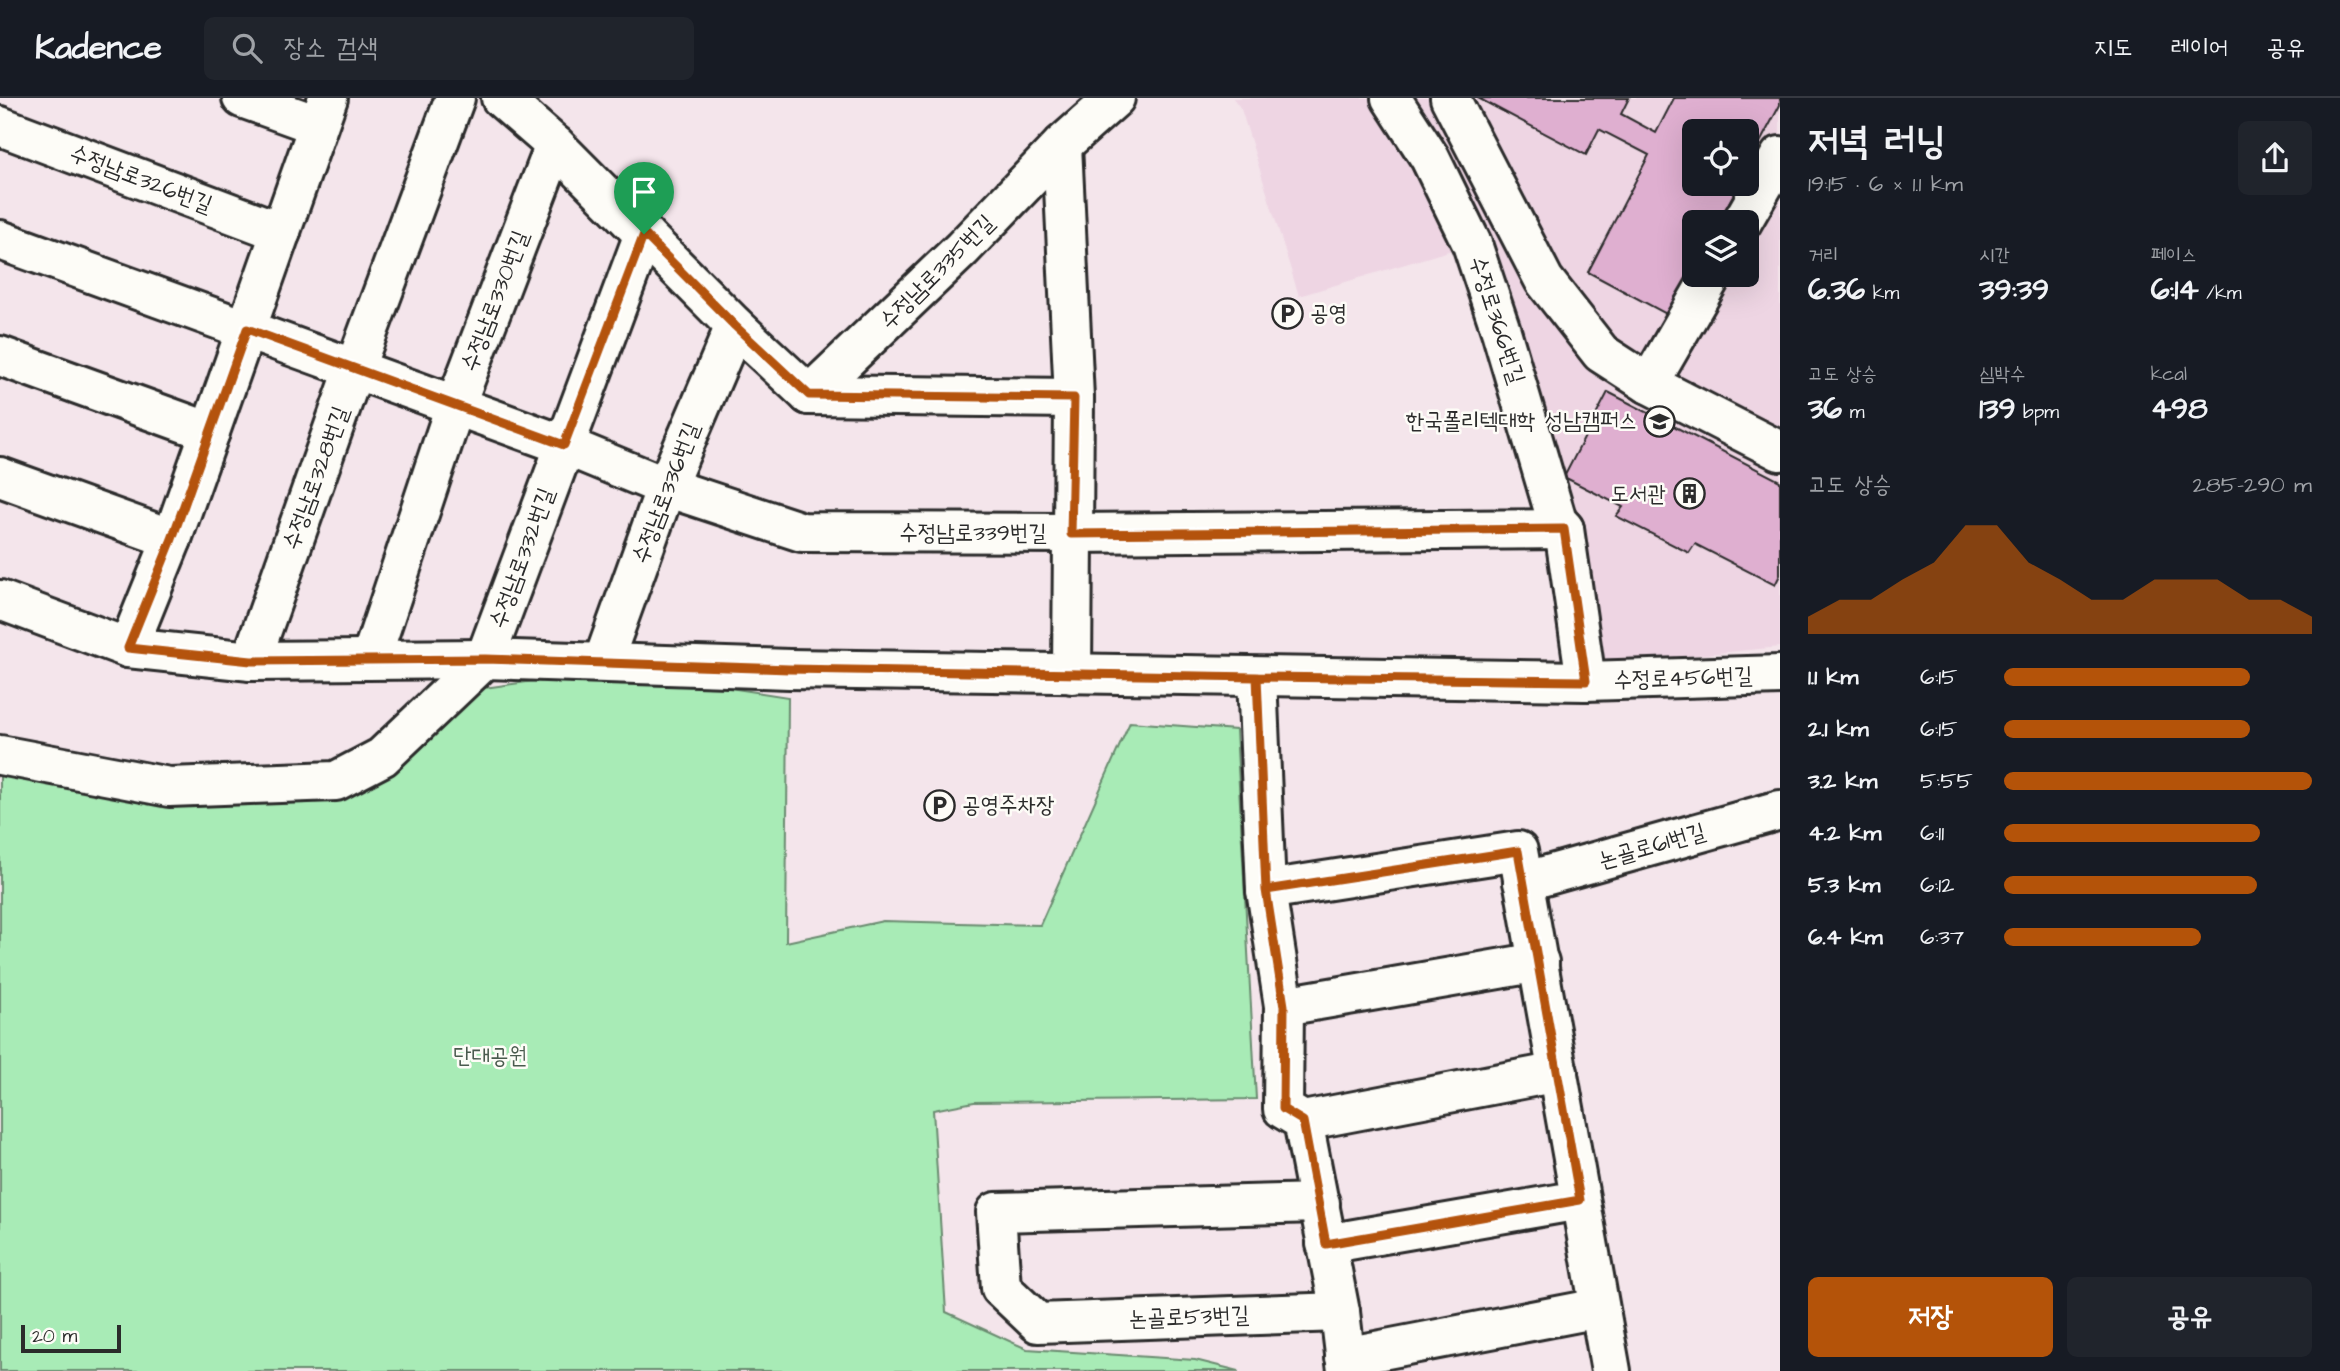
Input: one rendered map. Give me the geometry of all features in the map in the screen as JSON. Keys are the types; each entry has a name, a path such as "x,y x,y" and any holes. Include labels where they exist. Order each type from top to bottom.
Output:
{"street":[{"path":"128,648 172,539 322,111 242,98"},
{"name":"수정남로328번길","path":"251,661 354,370 456,98"},
{"path":"500,98 555,145 735,326 809,395 1074,398"},
{"name":"수정남로335번길","path":"809,395 962,249 1062,145 1115,98"},
{"name":"수정로366번길","path":"1391,98 1430,158 1472,244 1501,331 1557,521 1564,529 1586,681"},
{"path":"1450,98 1544,280 1601,353 1649,384 1780,450"},
{"name":"수정남로326번길","path":"0,126 281,232"},
{"name":"수정남로330번길","path":"371,659 455,406 555,145"},
{"path":"1062,145 1074,398 1072,674"},
{"path":"1749,210 1780,156"},
{"name":"수정남로332번길","path":"0,755 169,788 336,781 383,757 485,659 644,234"},
{"path":"0,240 247,329"},
{"path":"1649,384 1705,287"},
{"name":"수정남로336번길","path":"603,663 666,487 735,326"},
{"name":"수정남로339번길","path":"247,329 564,445 666,487 802,532 1071,534 1564,529"},
{"path":"0,356 210,432"},
{"path":"0,477 172,539"},
{"name":"수정로456번길","path":"0,600 128,648 251,661 485,659 1072,674 1586,681 1780,675"},
{"path":"1257,677 1266,890 1284,1006 1283,1109 1303,1121 1558,1072"},
{"name":"논골로61번길","path":"1521,867 1780,810"},
{"path":"1266,890 1521,867 1611,1371"},
{"path":"1284,1006 1539,962"},
{"path":"1303,1121 1340,1312 1346,1364 1599,1308"},
{"path":"1326,1244 1580,1200"},
{"name":"논골로53번길","path":"1320,1203 996,1212 1001,1288 1038,1323 1340,1312"}],"shaded area":[{"path":"1233,98 1373,98 1472,244 1299,296 1241,109"},
{"name":"한국폴리텍대학 성남캠퍼스","path":"1413,98 1780,98 1780,647 1603,664"}],"green space":[{"name":"단대공원","path":"613,670 788,697 786,942 883,921 1040,925 1130,722 1236,730 1256,1099 974,1102 933,1110 946,1312 1027,1349 1195,1360 1239,1371 0,1371 0,755 336,781 463,691"}],"building":[{"path":"1478,98 1629,98 1621,114 1656,133 1674,98 1780,98 1780,105 1759,145 1759,119 1682,119 1682,196 1733,196 1725,210 1682,210 1682,287 1685,287 1670,316 1588,272 1649,155 1599,129 1586,155"},
{"name":"도서관","path":"1608,392 1780,481 1780,575 1775,585 1695,544 1689,553 1616,516 1623,507 1564,477"}],"place":[{"name":"공영","path":"1287,313"},
{"name":"한국폴리텍대학 성남캠퍼스","path":"1660,421"},
{"name":"도서관","path":"1689,494"},
{"name":"공영주차장","path":"939,805"}],"route":[{"path":"644,234 564,445 247,329 172,539 128,648 251,661 485,659 789,669 1257,677 1260,748 1266,890 1518,851 1580,1200 1326,1244 1303,1121 1283,1109 1284,1006 1266,890 1257,677 1586,681 1564,529 1071,534 1074,398 809,395 735,326 644,234"}]}
